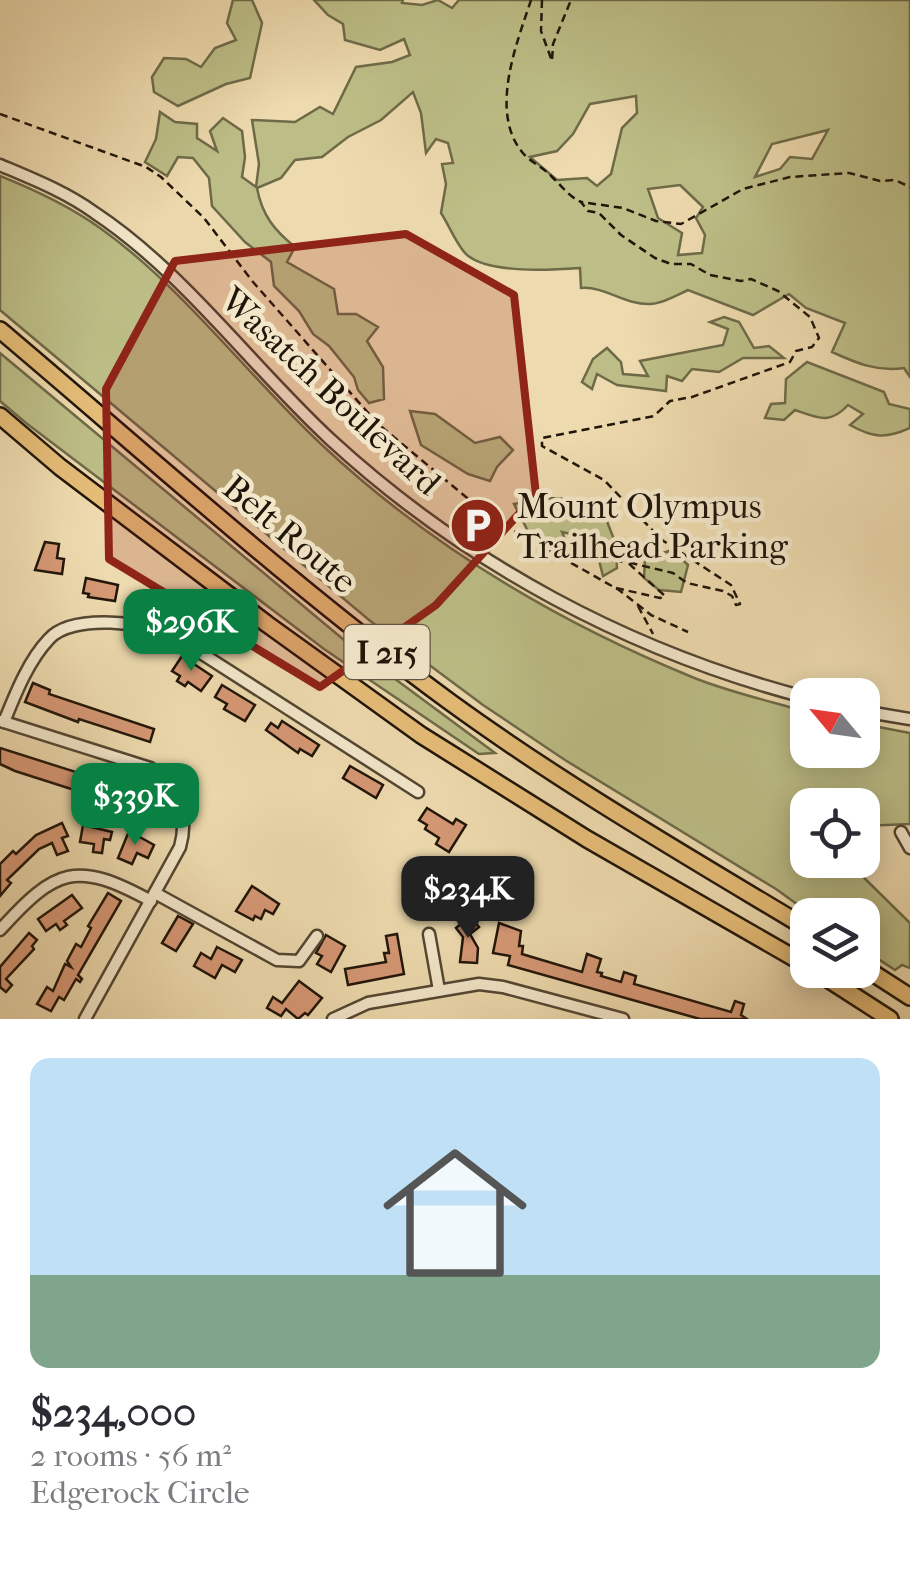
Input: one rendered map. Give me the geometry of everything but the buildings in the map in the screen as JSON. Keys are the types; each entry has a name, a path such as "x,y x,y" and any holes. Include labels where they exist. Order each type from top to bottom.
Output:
{"highway":[{"name":"Belt Route","path":"0,330 306,588 449,702 576,788 790,919"},
{"name":"I 215","path":"0,416 60,467 421,736 587,839 790,956"},
{"path":"880,978 910,997"},
{"path":"842,988 890,1019"}],"street":[{"name":"Wasatch Boulevard","path":"0,165 68,196 131,240 320,430 428,520 528,586 654,646 729,675 790,693"},
{"path":"85,1019 177,854 184,832 181,806 169,783 156,772 2,721 28,670 56,633 66,628 110,623 144,624 176,637 418,792"},
{"path":"880,714 910,720"},
{"path":"901,832 910,848"},
{"path":"0,930 32,895 59,879 75,876 111,880 153,897 277,960 299,961 317,936"},
{"path":"428,934 439,990"},
{"path":"333,1019 361,1005 471,984 495,985 623,1019"}],"path":[{"path":"531,0 507,90 510,126 524,154 551,175 571,198 622,208 656,221 682,224 743,189 790,177 836,176 847,172 880,181 895,180 910,187"},
{"path":"542,0 541,31 552,61 553,44 571,0"},
{"path":"0,114 162,176 204,218 252,282 377,423 480,508 616,588 661,622 688,632"},
{"path":"526,538 534,536 593,556 675,574 694,585 724,591 740,606 731,584 662,540 604,480 542,446 542,438 654,416 670,401 790,362 796,351 812,347 819,338 810,317 778,291 751,279 710,275 691,264 672,264 655,258 581,202"},
{"path":"506,538 512,529"},
{"path":"616,588 665,596 627,562"},
{"path":"628,589 651,627 654,646"}],"highlighted area":[{"path":"406,234 514,295 536,495 436,605 320,687 109,559 106,389 175,261"}],"green space":[{"path":"233,0 252,0 262,23 250,78 226,84 178,106 154,92 152,77 164,58 186,59 201,67 215,48 236,40 227,23"},
{"path":"314,0 403,0 402,3 422,5 438,0 452,8 459,0 910,0 910,377 904,368 876,368 832,352 845,323 806,308 789,294 753,315 688,290 659,303 641,304 581,288 580,268 522,269 477,261 463,251 441,213 446,184 442,164 453,163 448,143 436,139 426,153 421,113 413,92 381,120 348,137 322,157 295,160 281,178 257,188 270,221 295,247 287,262 334,289 338,314 356,314 378,327 367,341 383,367 384,399 369,403 329,346 313,334 299,311 274,286 271,262 245,242 212,206 209,178 193,158 178,157 167,176 145,162 156,139 160,112 175,122 197,124 197,138 217,151 210,131 223,118 242,131 242,177 256,187 259,164 252,120 295,122 320,107 333,114 356,67 410,55 404,39 380,50 345,40 343,24","holes":["636,96 637,113 622,128 611,174 597,186 587,178 557,180 530,157 557,151 573,134 590,104","828,130 812,159 790,157 780,169 755,177 772,144","680,185 703,207 696,218 705,235 702,253 678,255 682,233 658,218 648,189"]},
{"path":"0,176 76,213 130,251 187,304 322,445 363,482 450,548 543,606 641,655 720,687 790,707 790,768 880,768 880,727 910,733 910,824 880,825 880,788 790,788 790,878 864,878 910,923 910,968 902,965 895,970 880,960 880,898 790,899 565,760 369,620 0,310"},
{"path":"724,317 739,322 754,348 769,346 784,358 743,358 719,372 692,369 682,381 667,376 666,391 617,385 597,374 592,389 582,382 593,359 607,348 621,362 623,374 648,376 640,361 723,345 728,329 710,322"},
{"path":"0,353 356,650 495,753 479,754 324,649 26,423 0,401"},
{"path":"807,362 884,392 889,404 910,409 910,428 880,436 866,432 850,425 863,414 848,405 829,417 795,410 784,420 765,418 771,404 785,403 786,379"},
{"path":"410,411 435,414 475,443 500,437 513,450 490,481 468,474 421,445"},
{"path":"565,499 579,517 603,511 615,542 617,568 603,576 589,538 562,532 567,544 532,539 514,504"},
{"path":"672,550 688,565 681,592 659,590 644,578 645,559"}],"place":[{"name":"Mount Olympus Trailhead Parking","path":"478,526"}]}
